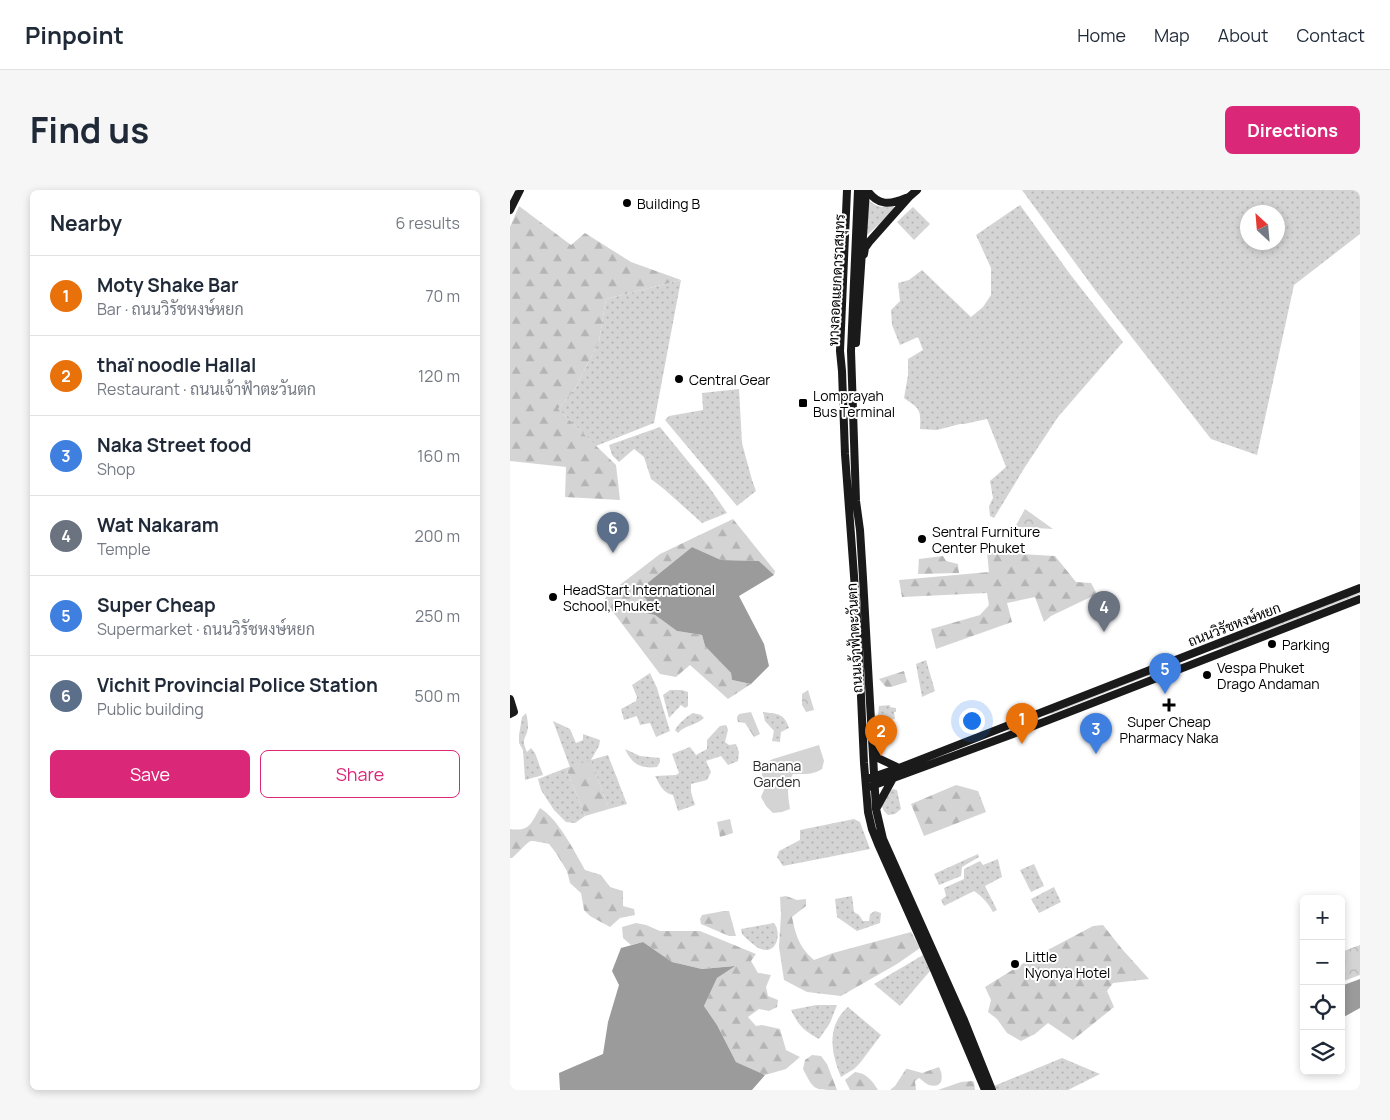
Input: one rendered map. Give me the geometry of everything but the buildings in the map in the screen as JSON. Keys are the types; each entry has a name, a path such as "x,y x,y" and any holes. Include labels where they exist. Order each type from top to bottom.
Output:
{"main road":[{"path":"510,210 520,190"},
{"path":"842,371 840,351 847,190"},
{"name":"ทางลอดแยกดาราสมุทร","path":"842,371 846,341 854,190"},
{"name":"ทางลอดแยกดาราสมุทร","path":"851,371 858,190"},
{"path":"851,371 856,348 867,190"},
{"path":"867,190 872,198 885,204 898,202 909,197"},
{"path":"861,266 865,248 909,197 918,190"},
{"name":"ถนนเจ้าฟ้าตะวันตก","path":"842,371 845,454 870,787 883,839 964,1020 992,1090"},
{"name":"ถนนเจ้าฟ้าตะวันตก","path":"851,371 856,500 863,578 871,745 869,778"},
{"name":"ถนนวิรัชหงษ์หยก","path":"869,778 1360,588"},
{"name":"ถนนวิรัชหงษ์หยก","path":"870,787 1013,734 1360,599"},
{"path":"1181,657 1184,667"},
{"path":"510,699 512,713"},
{"path":"1009,725 1013,734"},
{"path":"871,745 873,752 878,758 898,768"},
{"path":"876,809 892,780"},
{"name":"ถนนเจ้าฟ้าตะวันตก","path":"870,787 868,812 872,829 985,1090"}],"green space":[{"path":"1022,190 1360,190 1360,234 1294,285 1257,455 1211,439 1095,290"},
{"path":"868,199 878,206 898,207 866,236"},
{"path":"1020,205 1123,342 1058,417 994,518 990,516 989,506 993,498 990,481 1006,467 987,419 937,430 920,429 920,413 904,398 908,375 908,359 923,350 918,337 900,345 892,325 891,310 900,301 898,283 909,280 922,270 971,317 983,307 991,295 991,268 976,235"},
{"path":"519,206 571,245 585,233 631,262 681,280 606,299 599,341 575,389 558,409 616,465 620,500 565,497 566,467 510,461 510,227"},
{"path":"913,207 930,224 914,240 897,222"},
{"path":"681,280 654,423 596,446 558,409 575,389 599,341 606,299"},
{"path":"739,389 742,443 756,491 737,506 665,420 669,416 703,410 702,393"},
{"path":"660,427 709,487 727,513 702,523 651,479 644,457 634,449 619,462 612,455 609,445"},
{"path":"1025,509 1053,529 1015,527"},
{"path":"733,519 775,571 774,575 759,561 721,560 692,547 645,585 639,593 647,600 641,612 655,615 677,631 702,635 705,646 731,673 732,680 751,684 728,699 690,665 676,677 660,674 604,600 608,594 660,554"},
{"path":"987,552 1055,556 1076,582 1091,583 1097,594 1051,616 1044,622 1035,597 1007,603 1012,622 936,649 931,629 980,615 989,605 987,593 902,597 899,580 989,572"},
{"path":"943,556 946,561 958,564 959,573 918,574 919,559"},
{"path":"1360,593 1227,646 1212,650 1346,597"},
{"path":"926,660 935,691 922,697 916,664"},
{"path":"1178,664 1054,713 1035,718 1148,673"},
{"path":"904,671 907,682 886,687 879,679"},
{"path":"650,673 657,688 670,731 656,737 650,723 640,725 637,716 624,720 621,709 636,701 637,697 632,685"},
{"path":"670,690 688,692 688,706 685,708 681,705 669,718 663,695"},
{"path":"808,690 814,710 806,712 802,705 802,694"},
{"path":"890,705 890,707 896,708 896,712 894,712 895,719 882,721 878,715 879,706"},
{"path":"751,712 760,734 754,737 745,723 738,722 737,717 739,714"},
{"path":"763,712 780,715 785,719 789,728 781,732 780,742 772,741 774,731 765,721"},
{"path":"526,713 528,727 524,741 525,747 527,752 531,748 535,753 543,775 525,780 523,750 519,743 519,735 522,717"},
{"path":"693,713 704,718 678,733 675,730 677,727"},
{"path":"553,721 570,729 576,743 583,740 583,734 600,740 599,746 591,760 608,755 627,804 609,809 591,761 570,767"},
{"path":"726,725 728,730 725,742 729,745 736,744 739,752 738,761 728,765 721,756 706,761 711,772 707,780 691,784 695,805 678,811 673,795 664,790 655,776 676,775 679,773 672,754 690,747 696,755 707,749 707,740 720,726"},
{"name":"Banana Garden","path":"819,745 824,761 822,769 812,773 793,774 788,786 790,809 773,813 761,797 764,790 761,765 773,759"},
{"path":"625,749 640,756 660,758 660,762 657,767 641,766 634,762"},
{"path":"591,760 609,809 585,816 566,768"},
{"path":"566,768 585,816 575,823 566,822 554,810 541,790 538,779"},
{"path":"956,785 978,791 986,812 924,836 911,804"},
{"path":"893,789 897,790 901,809 895,814 888,815 880,802"},
{"path":"540,808 560,828 585,870 601,875 610,887 623,891 623,906 634,909 635,915 620,918 610,927 590,916 584,910 581,893 570,883 567,871 549,844 531,841 510,858 510,829 526,828"},
{"path":"730,819 733,833 720,837 717,822"},
{"path":"854,819 860,822 870,849 783,866 777,857 779,851 800,840 800,830"},
{"path":"978,854 979,857 962,867 961,876 939,885 934,874"},
{"path":"998,859 1002,877 985,886 997,910 993,912 985,900 974,891 944,906 941,900 946,896 944,888 964,879 964,869 980,861 983,865"},
{"path":"1034,864 1044,886 1031,892 1020,870"},
{"path":"1054,887 1061,902 1039,913 1031,899"},
{"path":"786,896 797,900 806,899 806,906 792,917 799,941 814,960 911,932 920,948 897,964 841,996 807,992 784,980 779,947 780,897"},
{"path":"852,896 854,912 863,921 869,921 870,914 875,911 881,913 880,923 857,931 837,917 835,899"},
{"path":"729,911 736,936 729,936 701,924 700,919 702,915"},
{"path":"636,923 660,931 700,931 756,954 751,961 758,973 771,975 766,987 768,996 778,1000 777,1007 769,1011 759,1009 748,1017 756,1026 762,1025 780,1029 786,1050 800,1057 786,1069 765,1075 736,1062 717,1025 704,1006 717,978 734,966 702,969 672,962 643,942 631,945 623,938 622,927"},
{"path":"774,923 778,937 771,949 759,948 742,934 741,929"},
{"path":"1103,925 1149,979 1113,983 1107,991 1114,1007 1073,1040 1048,1023 1035,1034 1021,1041 1007,1033 997,1019 988,1012 991,1000 985,987 1027,961 1093,926"},
{"path":"1360,945 1360,975 1345,981 1345,951"},
{"path":"923,955 930,971 900,1006 874,984"},
{"path":"816,1005 837,1005 830,1023 819,1039 802,1027 791,1010"},
{"path":"848,1007 881,1035 860,1063 841,1077 835,1059 832,1040 836,1023"},
{"path":"812,1055 821,1056 827,1064 837,1090 823,1090 812,1085 803,1069 805,1060"},
{"path":"1062,1058 1100,1074 1068,1090 996,1090 994,1086"},
{"path":"939,1067 942,1078 937,1085 929,1085 919,1078 915,1081 916,1090 890,1090 895,1086 906,1069 922,1073"},
{"path":"855,1072 868,1078 878,1090 850,1090 845,1080"},
{"path":"961,1082 974,1082 975,1090 938,1090"}],"shaded area":[{"path":"692,547 721,560 759,561 774,575 739,596 764,644 769,666 751,684 732,680 731,673 705,646 702,635 677,631 655,615 641,612 647,600 639,593 645,585"},
{"path":"643,942 672,962 702,969 735,966 717,978 704,1006 717,1025 736,1062 765,1075 752,1090 560,1090 559,1073 603,1054 608,1022 619,985 612,971 621,948"},
{"path":"1360,979 1360,1008 1345,1016 1345,985"}],"place":[{"name":"Building B","path":"627,203"},
{"name":"Central Gear","path":"679,379"},
{"name":"Lomprayah Bus Terminal","path":"803,403"},
{"name":"Sentral Furniture Center Phuket","path":"922,539"},
{"name":"Vichit Provincial Police Station","path":"613,553"},
{"name":"HeadStart International School, Phuket","path":"553,597"},
{"name":"Wat Nakaram","path":"1104,632"},
{"name":"Parking","path":"1272,644"},
{"name":"Vespa Phuket Drago Andaman","path":"1207,675"},
{"name":"Super Cheap","path":"1165,694"},
{"name":"Super Cheap Pharmacy Naka","path":"1169,705"},
{"name":"Moty Shake Bar","path":"1022,744"},
{"name":"Naka Street food","path":"1096,754"},
{"name":"thaï noodle Hallal","path":"881,756"},
{"name":"Little Nyonya Hotel","path":"1015,964"}]}
